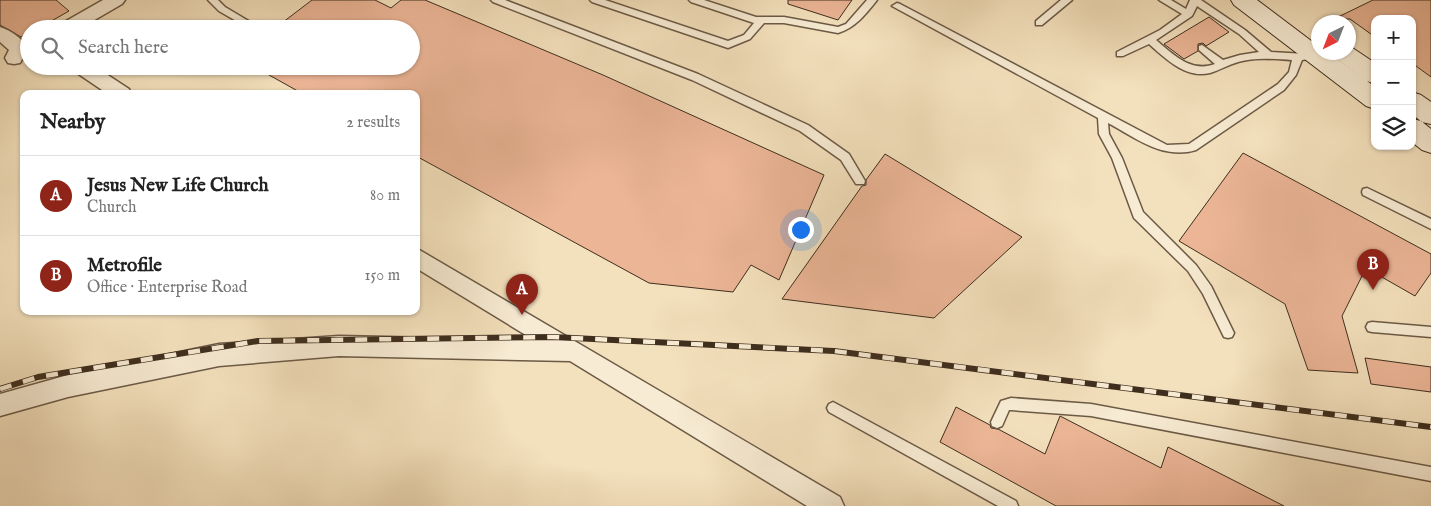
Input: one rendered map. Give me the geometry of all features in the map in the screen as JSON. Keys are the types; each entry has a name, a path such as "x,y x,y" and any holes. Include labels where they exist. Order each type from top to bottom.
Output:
{"main road":[{"path":"1242,0 1309,58 1371,97"},
{"path":"1271,0 1311,29"},
{"path":"1355,60 1371,71"},
{"path":"1416,105 1431,115"},
{"path":"1416,131 1431,143"}],"street":[{"path":"81,20 116,0"},
{"path":"0,33 19,48 14,58"},
{"path":"94,75 116,90"},
{"path":"420,259 831,506"},
{"path":"0,405 68,386 219,355 339,346 572,351"}],"lane":[{"path":"213,0 222,9 242,20"},
{"path":"496,0 695,77 804,128 845,157 860,181"},
{"path":"595,0 728,45 747,37 761,21"},
{"path":"694,0 761,21 784,20 838,30 849,26 872,0"},
{"path":"1039,23 1060,8 1067,0"},
{"path":"1164,0 1189,14"},
{"path":"1120,54 1150,40 1189,14 1194,7 1195,0 1242,32 1269,56"},
{"path":"897,6 1163,148 1179,150 1192,147 1281,87 1309,58"},
{"path":"1171,26 1181,34"},
{"path":"1150,40 1178,62 1196,70 1208,70 1237,58 1269,56 1309,58"},
{"path":"1202,48 1223,65"},
{"path":"1103,117 1104,134 1117,158 1138,215 1192,268 1207,290 1228,333"},
{"path":"1367,192 1431,224"},
{"path":"1372,327 1431,332"},
{"path":"997,422 1005,405 1011,404 1091,410 1431,474"},
{"path":"833,408 1011,506"}],"building":[{"path":"0,0 56,0 69,11 53,20 20,20 20,36 0,25"},
{"path":"312,0 375,0 391,8 401,0 425,0 603,75 824,175 779,280 751,265 733,292 649,283 420,158 420,90 296,90 269,75 420,75 420,20 286,20"},
{"path":"788,0 852,0 838,20 788,4"},
{"path":"1373,0 1431,0 1431,77 1416,66 1416,15 1371,15 1371,34 1356,23 1356,15 1342,15"},
{"path":"1209,17 1229,32 1206,46 1203,43 1198,44 1198,51 1184,59 1164,44"},
{"path":"1243,153 1431,254 1431,273 1415,296 1366,268 1342,316 1358,373 1308,370 1285,304 1179,241"},
{"path":"885,154 1022,237 934,318 782,299 862,186 866,185 866,180"},
{"path":"1365,358 1431,367 1431,392 1371,384"},
{"path":"956,407 990,425 991,428 998,429 1045,454 1060,416 1161,468 1168,447 1284,506 1056,506 940,442"}],"railway":[{"path":"0,389 38,377 258,341 553,337 834,351 1431,427"}],"place":[{"name":"Metrofile","path":"1373,290"},
{"name":"Jesus New Life Church","path":"522,315"}]}
